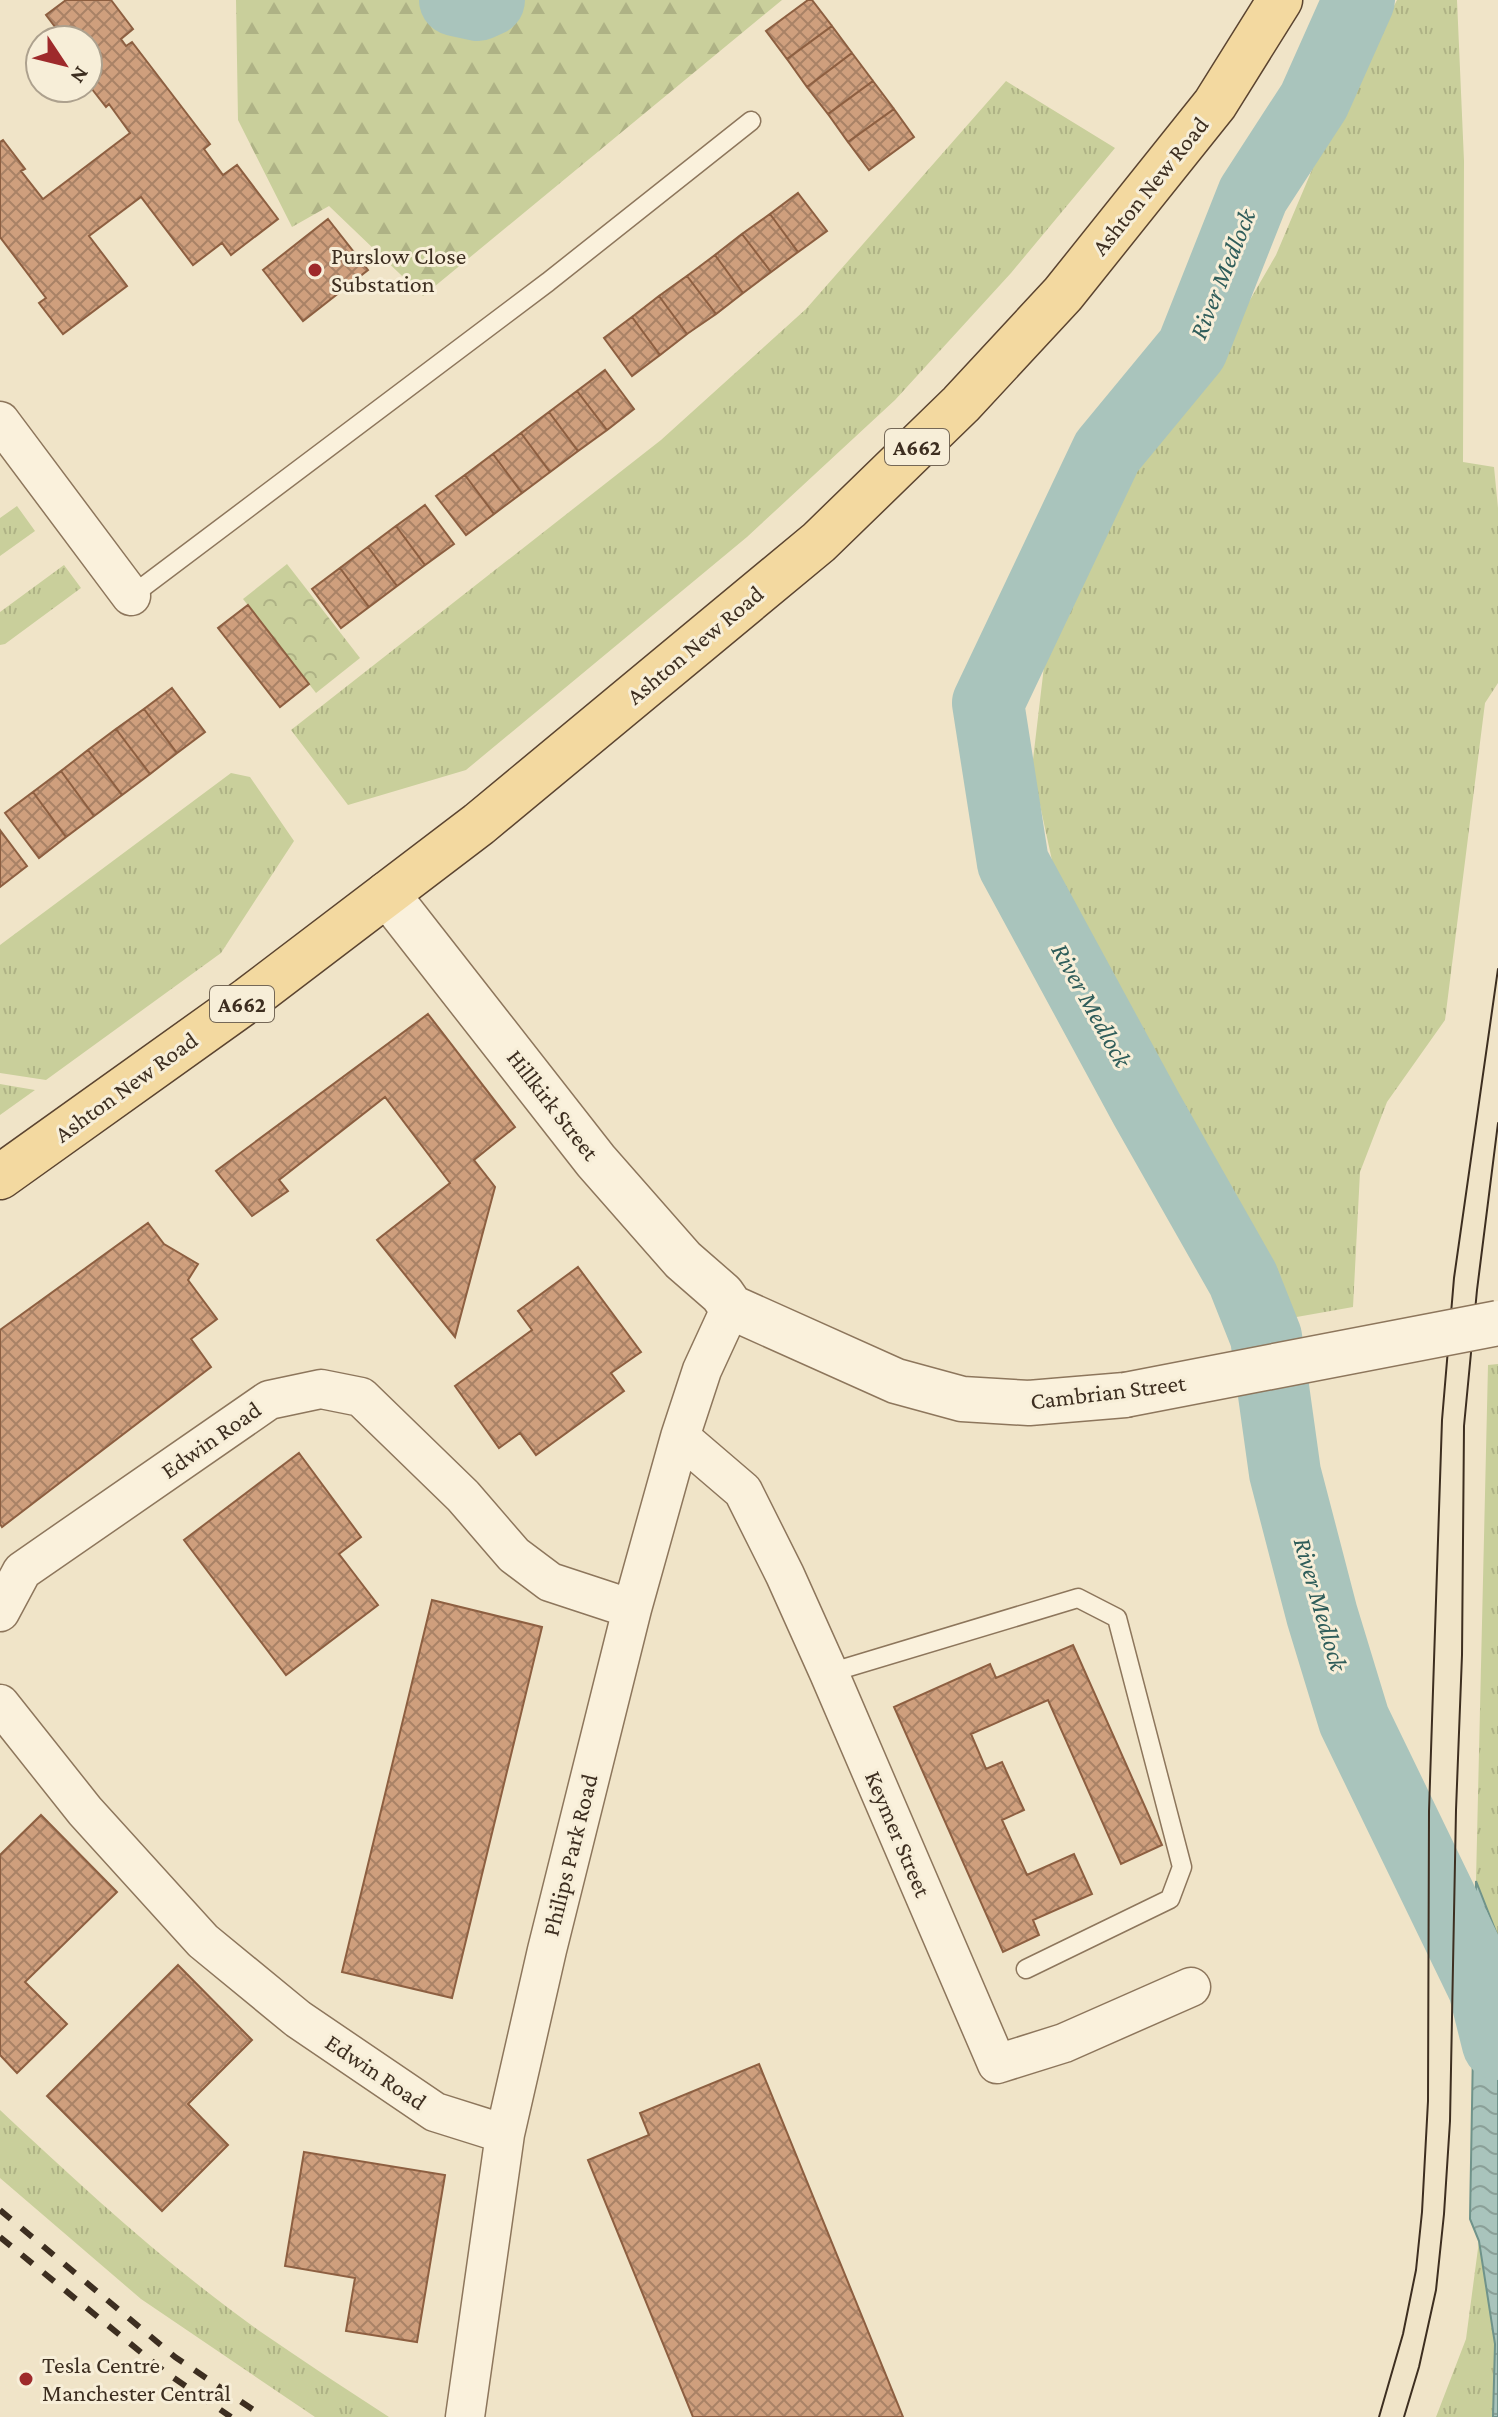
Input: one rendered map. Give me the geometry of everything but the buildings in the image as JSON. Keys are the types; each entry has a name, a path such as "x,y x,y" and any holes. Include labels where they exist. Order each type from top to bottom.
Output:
{"main road":[{"name":"Ashton New Road","path":"0,1177 249,999 479,824 819,542 961,404 1063,294 1215,104 1280,0"}],"street":[{"path":"0,421 131,596"},
{"name":"Hillkirk Street","path":"387,894 596,1161 683,1260 722,1294 731,1307"},
{"name":"Cambrian Street","path":"731,1307 896,1381 962,1399 1029,1403 1125,1395 1498,1323"},
{"name":"Philips Park Road","path":"465,2417 505,2134 550,1935 632,1609 680,1437 702,1370 731,1307"},
{"name":"Edwin Road","path":"0,1612 22,1571 269,1400 321,1389 361,1397 463,1496 514,1555 550,1582 632,1609"},
{"name":"Keymer Street","path":"680,1437 743,1491 829,1673 997,2064 1064,2043 1191,1987"},
{"name":"Edwin Road","path":"0,1704 85,1811 203,1941 298,2019 435,2112 505,2134"}],"lane":[{"path":"131,596 548,282 751,121"},
{"path":"829,1673 1078,1598 1117,1618 1182,1867 1170,1899 1026,1969"}],"green space":[{"path":"236,0 782,0 423,296 329,206 292,227 238,120"},
{"path":"1397,0 1457,0 1464,161 1463,462 1494,467 1498,508 1498,683 1485,703 1445,1020 1387,1102 1360,1172 1353,1307 1291,1318 1251,1229 1059,893 1032,768 1045,658 1078,578 1147,452 1204,379 1276,255 1317,158"},
{"path":"1006,81 1115,148 1011,273 895,400 747,537 466,770 348,805 291,730 661,440 806,309"},
{"path":"17,506 35,531 0,556 0,518"},
{"path":"287,564 360,658 316,693 243,599"},
{"path":"64,565 81,588 0,645 0,612"},
{"path":"231,773 250,777 294,841 221,953 46,1080 0,1073 0,945"},
{"path":"0,1084 35,1090 0,1115"},
{"path":"1498,1364 1498,1937 1476,1881 1488,1365"},
{"path":"0,2110 95,2197 193,2280 261,2332 389,2417 315,2417 141,2299 0,2178"},
{"path":"1479,2241 1495,2344 1493,2417 1436,2417 1466,2339"}],"water":[{"path":"1476,1881 1498,1937 1498,2417 1493,2417 1495,2344 1479,2241 1470,2219"}],"waterway":[{"name":"River Medlock","path":"455,0 478,5 489,0"},
{"name":"River Medlock","path":"1359,0 1314,101 1253,195 1192,349 1107,452 988,703 1013,863 1243,1279 1266,1337 1285,1473 1322,1615 1354,1720 1484,1988 1498,2044"}],"tram line":[{"path":"1379,2417 1403,2334 1416,2270 1422,2212 1428,2101 1429,1811 1442,1420 1454,1278 1498,969"},
{"path":"1404,2417 1436,2290 1444,2214 1450,2121 1462,1655 1464,1426 1498,1123"}],"railway":[{"path":"0,2210 175,2357 264,2417"},
{"path":"0,2237 165,2372 231,2417"}],"place":[{"name":"Purslow Close Substation","path":"315,270"},
{"name":"Tesla Centre Manchester Central","path":"26,2379"}]}
